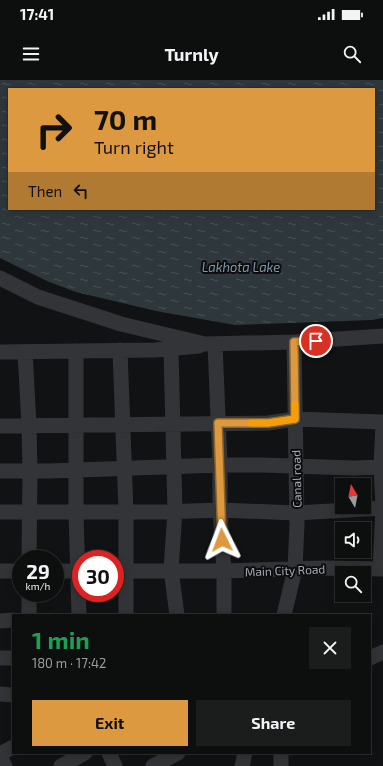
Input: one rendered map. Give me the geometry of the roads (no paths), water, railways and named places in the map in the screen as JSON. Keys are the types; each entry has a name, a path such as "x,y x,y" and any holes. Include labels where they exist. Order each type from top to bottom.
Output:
{"street":[{"path":"0,278 38,297 121,324 204,344 215,345"},
{"path":"294,342 383,336"},
{"path":"0,352 171,349 215,345 383,339"},
{"name":"Canal road","path":"284,614 295,569 296,467 294,342"},
{"path":"215,345 220,465 220,510 224,571 224,614"},
{"path":"171,349 175,511 171,570 177,614"},
{"path":"120,350 124,424 126,512 123,550"},
{"path":"76,351 75,424 78,550"},
{"path":"25,352 30,471 29,550"},
{"path":"0,426 268,423 295,419 383,423 382,569"},
{"path":"0,471 220,465 382,467"},
{"path":"0,512 220,510 296,513 383,508"},
{"name":"Main City Road","path":"124,571 382,569"},
{"path":"0,571 12,571"},
{"path":"124,597 126,614"},
{"path":"29,602 29,614"},
{"path":"78,602 78,614"},
{"path":"0,621 12,620"},
{"path":"0,658 12,658"},
{"path":"0,694 12,695"},
{"path":"0,754 12,748"},
{"path":"56,754 62,766 84,754"},
{"path":"109,754 115,766"},
{"path":"162,761 176,754"},
{"path":"242,766 245,754"},
{"path":"0,757 5,766"}],"water":[{"name":"Lakhota Lake","path":"0,80 383,80 383,318 372,320 235,325 156,311 76,292 47,281 0,258"}]}
